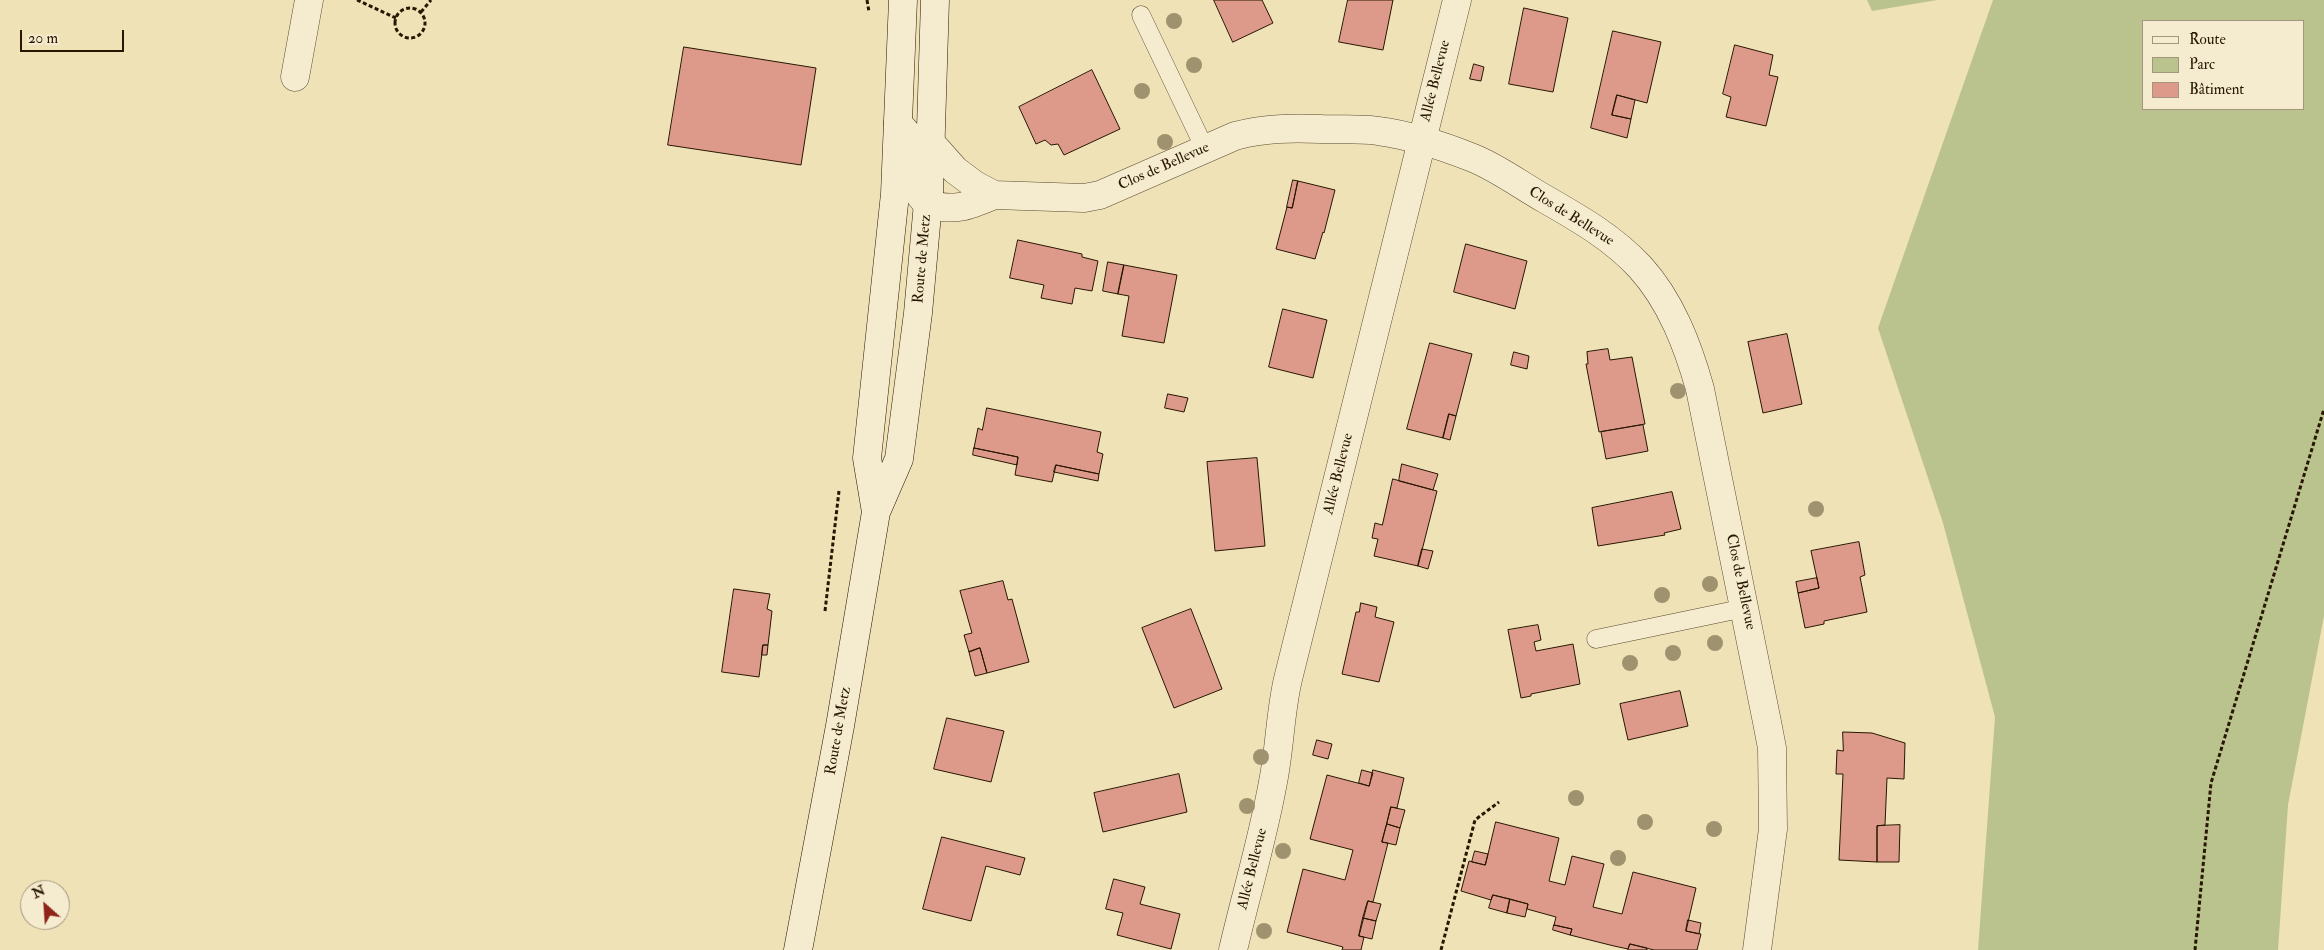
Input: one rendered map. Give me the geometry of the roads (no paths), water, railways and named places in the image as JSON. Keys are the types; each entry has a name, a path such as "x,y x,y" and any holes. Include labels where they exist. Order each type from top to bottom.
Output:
{"street":[{"path":"295,77 309,0"},
{"name":"Route de Metz","path":"876,512 867,458 895,194 903,0"},
{"name":"Route de Metz","path":"798,950 840,726 876,512 899,459 918,313 927,204 931,143 935,0"},
{"name":"Allée Bellevue","path":"1233,950 1273,784 1278,755 1281,710 1288,679 1457,0"},
{"path":"898,123 915,143 912,185 927,204"},
{"name":"Clos de Bellevue","path":"927,204 944,209 959,208 994,195 1090,198 1205,149 1258,130 1282,127 1378,131 1421,140 1474,158 1608,237 1642,269 1670,312 1682,335 1692,361 1745,608 1767,722 1773,782 1773,829 1757,950"},
{"name":"Clos de Bellevue","path":"931,143 955,170 975,185 994,195"}],"lane":[{"path":"1141,15 1205,149"},
{"path":"1596,639 1745,608"}]}
